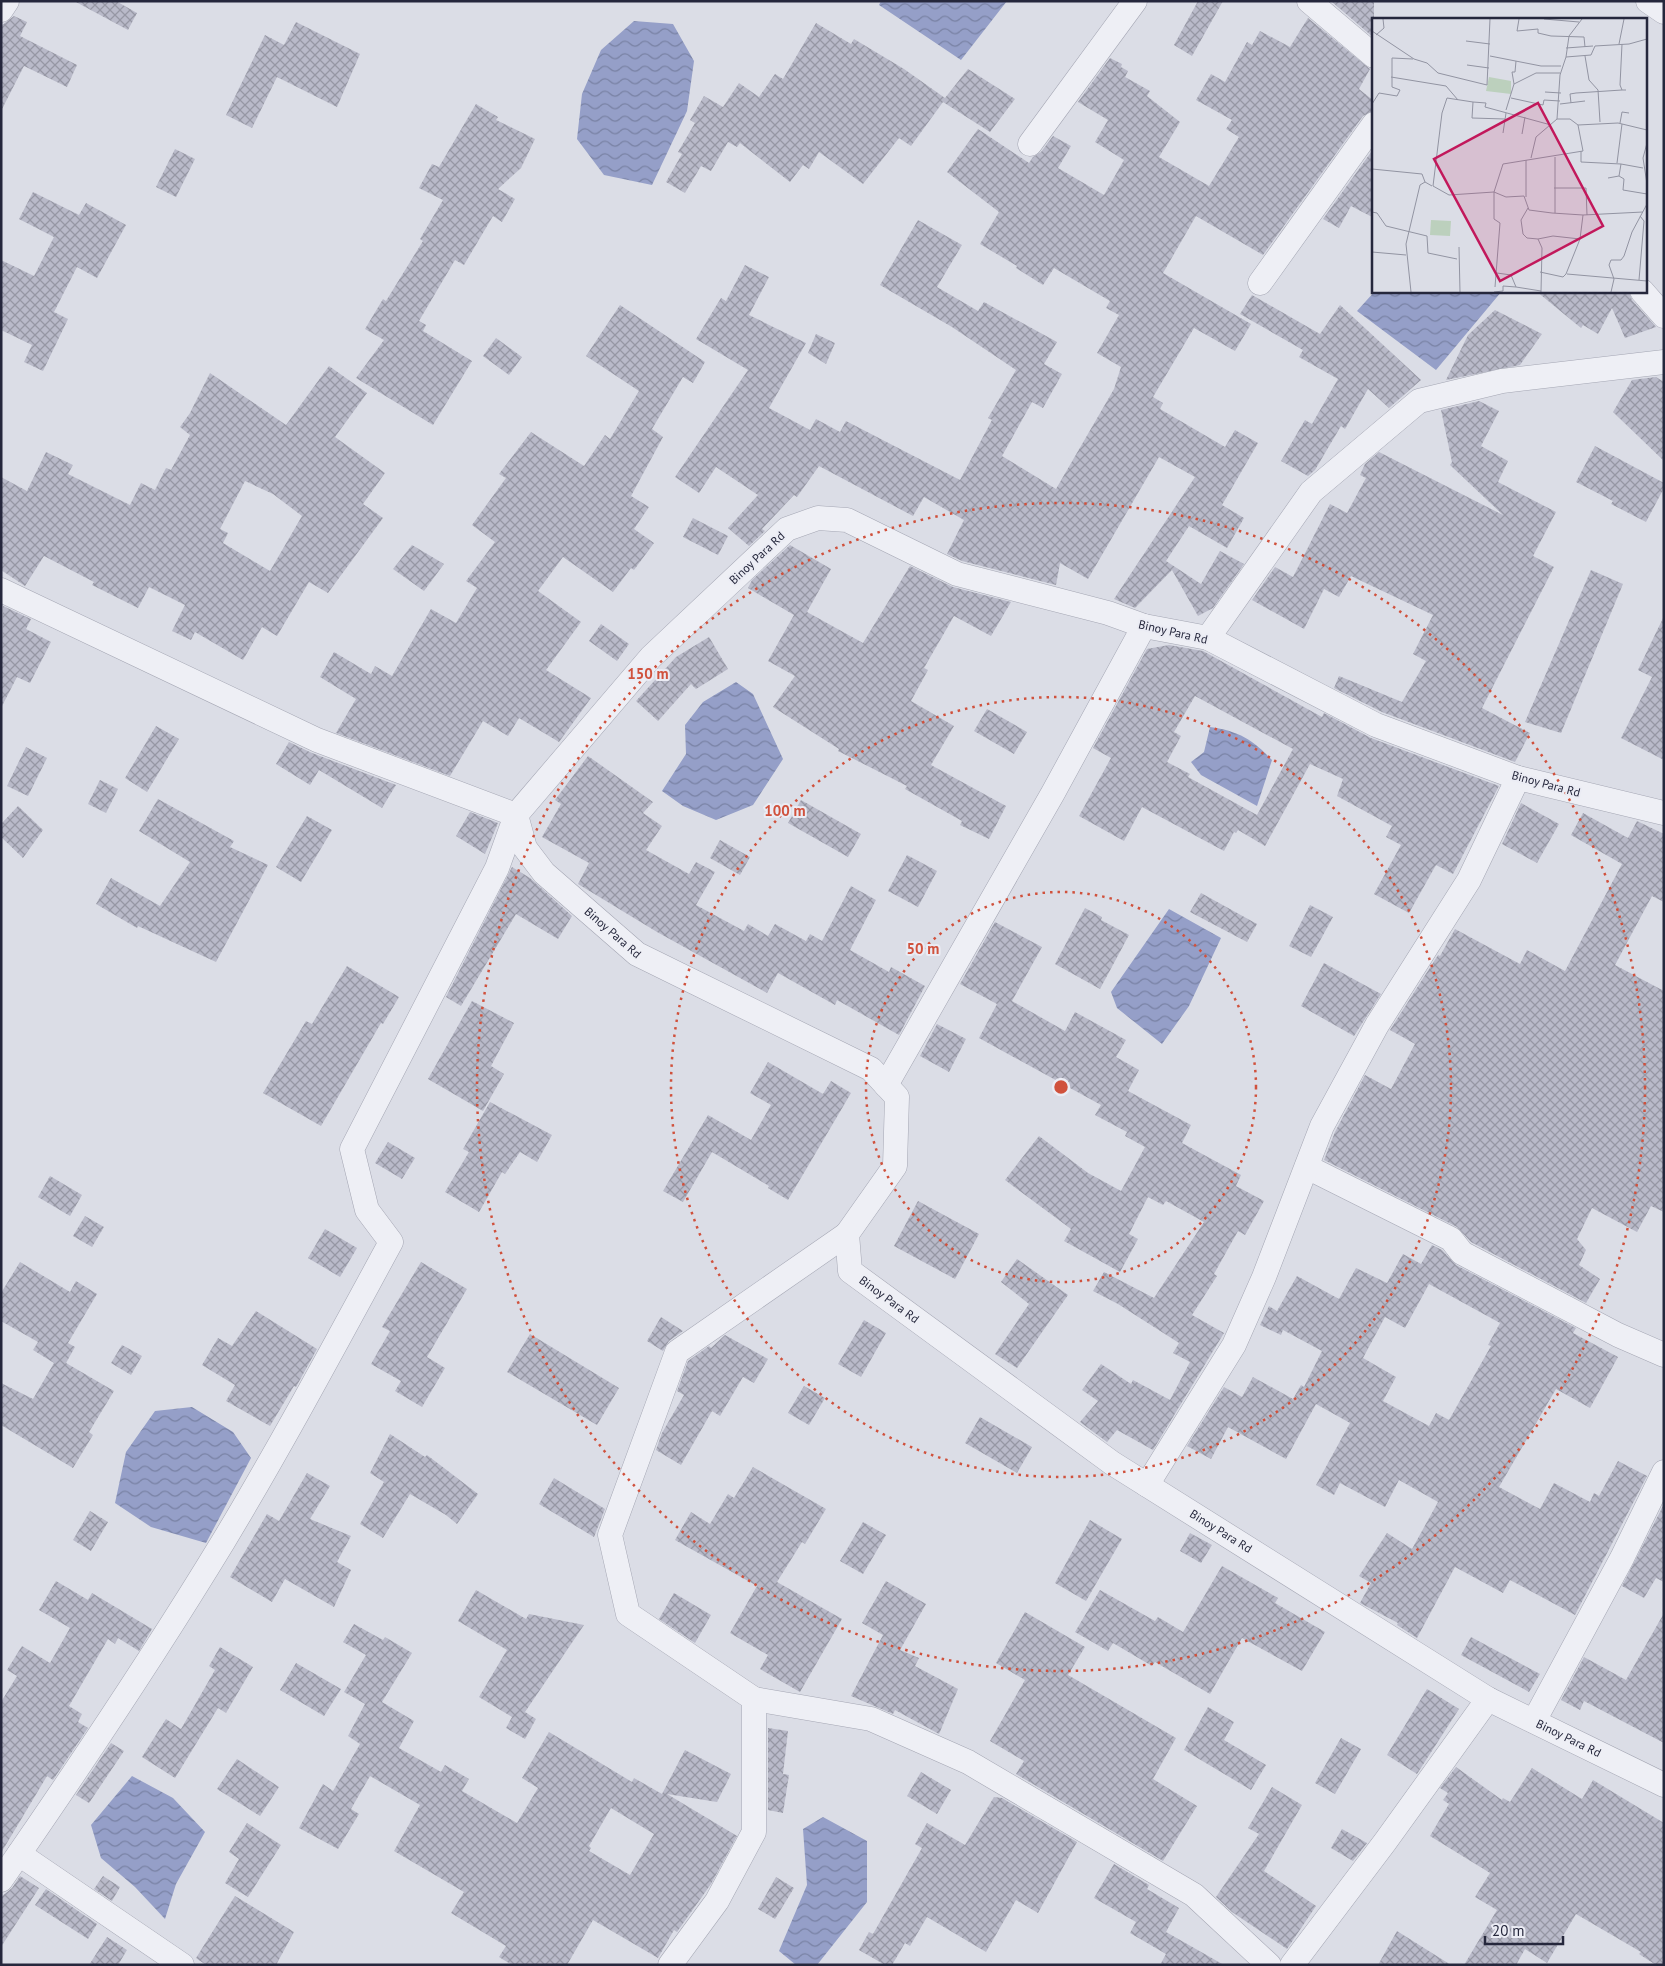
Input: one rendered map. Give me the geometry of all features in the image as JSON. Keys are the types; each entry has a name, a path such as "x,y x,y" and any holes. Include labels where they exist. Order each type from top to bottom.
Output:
{"street":[{"path":"1,10 7,1"},
{"path":"1030,144 1135,1"},
{"path":"1309,1 1372,54"},
{"path":"1648,1 1664,12"},
{"path":"1260,283 1372,127"},
{"path":"1643,292 1664,316"},
{"path":"1208,638 1311,492 1419,401 1502,381 1664,362"},
{"name":"Binoy Para Rd","path":"1664,813 1518,778 1376,725 1208,638 1144,626 1108,613 957,574 847,520 818,518 787,529 651,657 516,815 525,848 544,873 637,954 871,1069 897,1097 894,1166 847,1234 850,1272 1112,1463 1488,1699 1664,1785"},
{"path":"1,590 318,740 516,815 497,868 352,1149 366,1210 391,1242 316,1380 222,1542 105,1730 1,1880"},
{"path":"886,1085 1053,793 1144,626"},
{"path":"1147,1485 1234,1345 1264,1278 1322,1126 1377,1025 1469,880 1518,778"},
{"path":"1307,1166 1452,1239 1462,1253 1609,1331 1664,1355"},
{"path":"847,1234 677,1352 610,1535 628,1614 754,1699 870,1719 968,1762 1194,1895 1269,1965"},
{"path":"1534,1721 1622,1558 1664,1472"},
{"path":"670,1965 717,1901 754,1832 754,1699"},
{"path":"1292,1965 1385,1842 1488,1699"},
{"path":"19,1854 182,1965"}],"water":[{"path":"881,1 1007,1 961,60 879,5"},
{"path":"634,21 673,24 694,61 687,111 652,185 604,175 577,139 582,94 601,50"},
{"path":"1374,292 1501,292 1436,370 1357,311"},
{"path":"736,682 753,694 783,759 753,805 716,820 683,806 662,791 686,754 685,725 703,702"},
{"path":"1210,727 1229,731 1245,738 1272,760 1257,806 1201,775 1191,762 1204,752"},
{"path":"1169,909 1221,938 1189,1006 1162,1044 1117,1008 1111,992"},
{"path":"192,1407 233,1432 251,1458 206,1543 151,1527 115,1503 126,1452 155,1411"},
{"path":"132,1776 173,1798 205,1832 176,1884 165,1919 135,1887 101,1858 91,1825"},
{"path":"823,1817 867,1841 867,1902 817,1965 796,1965 779,1951 807,1885 803,1829"}],"building":[{"path":"74,1 116,1 137,13 128,30"},
{"path":"1198,1 1223,1 1192,56 1174,45"},
{"path":"1331,1 1374,1 1372,36"},
{"path":"14,16 27,22 20,36 77,65 67,87 24,66 1,111 1,26"},
{"path":"1308,18 1370,69 1359,89 1372,99 1372,112 1363,116 1263,255 1196,216 1163,273 1251,324 1235,351 1194,328 1153,397 1163,403 1160,409 1225,447 1235,430 1258,443 1222,505 1244,518 1227,548 1189,526 1166,561 1201,584 1220,551 1244,564 1213,608 1198,616 1172,570 1135,608 1114,599 1195,477 1159,457 1088,579 1060,563 1056,585 962,561 947,554 964,520 924,497 913,516 819,466 797,497 794,495 762,529 765,531 749,546 728,528 758,495 716,467 699,493 675,477 748,370 696,339 721,298 726,301 745,265 769,277 749,315 806,343 769,408 810,430 816,419 840,432 846,421 960,480 992,420 988,418 1016,370 952,327 880,285 918,220 962,245 937,287 978,311 984,302 1057,342 1044,364 1062,374 1043,408 1032,402 1002,456 1056,489 1114,389 1121,367 1097,353 1119,315 1106,308 1110,301 1054,268 1043,285 1016,268 1017,266 980,244 999,212 947,172 978,129 1029,163 1033,157 1041,152 1053,136 1071,146 1058,168 1104,195 1124,160 1095,142 1108,120 1078,102 1110,58 1122,64 1121,67 1128,71 1125,77 1150,91 1147,96 1180,122 1159,157 1209,186 1239,137 1226,129 1232,120 1196,100 1211,74 1225,82 1247,42 1252,45 1260,31 1290,47"},
{"path":"296,22 360,54 337,107 277,77 252,128 226,115 265,35 284,45"},
{"path":"816,23 851,44 854,39 904,69 945,98 968,69 1015,99 990,132 943,102 911,146 899,138 863,184 819,152 809,169 803,165 790,182 740,143 737,147 728,142 711,171 701,166 685,193 666,182 682,154 678,152 695,123 690,120 704,96 723,107 739,83 759,97 775,74 783,79"},
{"path":"476,104 498,117 496,120 535,139 521,168 498,189 515,199 502,222 493,216 464,265 455,260 419,321 426,325 423,331 472,361 433,425 356,378 384,340 365,329 383,299 386,301 423,241 420,239 443,200 419,188 432,164 439,167"},
{"path":"175,149 195,159 176,197 156,187"},
{"path":"1372,151 1372,217 1351,206 1339,228 1323,219"},
{"path":"33,192 79,215 86,203 126,225 97,278 77,267 54,312 68,319 43,371 24,362 32,345 1,330 1,260 34,276 54,237 19,219"},
{"path":"1537,292 1629,292 1632,300 1656,327 1625,338 1612,308 1598,334 1583,325 1581,328"},
{"path":"1252,295 1320,334 1340,305 1421,380 1389,408 1368,389 1345,429 1341,426 1315,470 1308,476 1281,461 1305,420 1312,424 1338,379 1299,357 1303,350 1240,314"},
{"path":"620,305 705,362 693,383 683,377 652,429 663,437 631,496 649,507 634,529 654,543 634,570 631,568 613,592 563,557 538,591 581,622 546,670 591,698 559,742 519,718 508,736 483,721 450,776 336,733 356,699 320,677 334,652 371,674 375,666 392,676 431,609 456,623 477,588 466,581 495,542 472,525 506,478 499,474 531,432 584,466 605,435 610,439 639,391 586,356"},
{"path":"1495,310 1542,334 1520,365 1446,380 1468,335"},
{"path":"816,334 835,343 826,364 808,353"},
{"path":"496,338 522,357 509,375 483,356"},
{"path":"329,366 367,393 335,437 385,473 363,504 383,518 328,593 309,582 277,636 262,627 243,660 195,632 191,640 172,631 185,605 149,587 138,608 92,585 94,582 44,556 25,586 1,570 1,477 27,491 46,452 73,465 68,474 130,505 141,483 155,490 166,468 171,470 190,435 180,427 190,413 210,373 286,425","holes":["245,481 273,494 302,516 270,571 223,543 228,533 220,529"]},
{"path":"1656,377 1664,382 1664,461 1613,412 1632,380"},
{"path":"1479,401 1499,411 1481,446 1508,461 1498,482 1556,512 1533,556 1554,567 1482,708 1530,733 1515,762 1382,712 1334,688 1339,676 1402,702 1426,661 1413,654 1433,615 1351,576 1339,597 1324,589 1304,629 1252,600 1275,567 1293,577 1330,504 1347,513 1366,478 1360,475 1365,464 1379,452 1503,515 1450,465 1452,462 1441,410"},
{"path":"1595,446 1664,483 1664,488 1646,522 1611,504 1613,501 1576,482"},
{"path":"693,518 728,536 718,555 683,537"},
{"path":"412,545 444,564 424,591 393,569"},
{"path":"790,545 831,569 807,612 863,643 910,566 953,587 1011,602 991,636 954,616 924,668 928,670 911,701 954,726 931,765 1006,806 989,839 960,825 962,821 905,789 907,786 838,751 839,749 773,707 795,676 768,661 794,615 748,588 752,580"},
{"path":"1591,570 1623,584 1561,733 1525,722"},
{"path":"3,606 31,619 26,629 51,642 30,683 17,677 1,708"},
{"path":"1664,616 1664,760 1621,738 1652,677 1638,670"},
{"path":"601,624 629,644 617,661 589,641"},
{"path":"709,637 728,669 696,689 691,684 658,721 636,701 676,657"},
{"path":"1169,645 1203,651 1322,717 1324,713 1371,738 1499,786 1453,874 1436,865 1409,913 1374,894 1401,845 1386,837 1392,826 1337,796 1343,779 1310,764 1265,846 1238,830 1236,833 1234,832 1224,851 1142,807 1124,841 1079,816 1111,758 1093,748 1147,649","holes":["1195,696 1293,749 1257,815 1188,777 1190,774 1167,762 1181,736 1174,732"]},
{"path":"987,709 1027,732 1014,754 974,731"},
{"path":"156,726 179,739 147,792 125,778"},
{"path":"289,742 312,753 396,785 382,808 319,770 310,785 276,764"},
{"path":"26,747 47,758 28,796 7,786"},
{"path":"588,756 653,802 643,813 662,826 646,850 689,874 696,862 715,872 696,905 744,931 748,924 768,936 775,924 806,941 810,934 822,941 851,886 876,900 850,950 889,972 891,967 925,986 899,1035 837,1000 835,1005 778,973 767,993 657,932 578,884 589,863 542,837 561,804 555,800"},
{"path":"100,780 118,789 106,813 88,804"},
{"path":"158,799 234,841 230,847 268,865 216,962 138,926 137,928 96,904 111,878 160,906 190,862 139,831"},
{"path":"801,800 861,834 848,857 788,823"},
{"path":"1521,803 1559,824 1537,863 1502,844"},
{"path":"18,806 43,830 23,858 1,837 1,824"},
{"path":"470,812 498,823 485,854 456,836"},
{"path":"1583,813 1628,838 1637,821 1664,834 1664,902 1652,896 1615,965 1664,991 1664,1212 1651,1206 1637,1232 1592,1208 1577,1239 1586,1250 1579,1265 1600,1279 1586,1303 1471,1242 1457,1227 1324,1160 1335,1132 1365,1075 1391,1089 1415,1044 1390,1030 1438,955 1440,956 1455,929 1520,964 1527,950 1565,971 1622,864 1571,835"},
{"path":"307,816 332,830 301,882 276,867"},
{"path":"720,840 750,857 740,875 710,858"},
{"path":"907,855 937,871 918,907 888,891"},
{"path":"512,867 530,878 572,916 558,939 516,914 461,1006 446,997"},
{"path":"1201,893 1257,924 1247,942 1190,912"},
{"path":"1310,905 1333,917 1311,957 1289,946"},
{"path":"1085,908 1102,917 1101,920 1129,935 1100,989 1055,964"},
{"path":"995,922 1042,947 1012,1001 1065,1031 1075,1012 1126,1040 1116,1057 1139,1070 1128,1091 1191,1125 1182,1143 1241,1175 1236,1186 1264,1201 1245,1235 1238,1231 1214,1274 1217,1276 1192,1315 1224,1333 1153,1450 1117,1430 1107,1442 1080,1422 1098,1401 1082,1390 1101,1364 1131,1384 1133,1380 1170,1400 1190,1362 1173,1353 1179,1343 1118,1304 1093,1291 1104,1272 1154,1298 1204,1222 1166,1201 1163,1205 1148,1197 1129,1234 1138,1239 1120,1272 1064,1241 1071,1229 1005,1180 1039,1136 1088,1173 1121,1191 1145,1147 1125,1136 1127,1132 1095,1115 1101,1105 979,1038 997,1004 960,984"},
{"path":"1324,963 1381,994 1354,1036 1301,1006"},
{"path":"347,966 399,997 383,1024 381,1023 321,1126 263,1093 306,1021 312,1024"},
{"path":"472,1001 514,1023 491,1066 504,1074 483,1111 428,1079"},
{"path":"937,1024 966,1039 949,1072 920,1056"},
{"path":"768,1062 823,1094 831,1081 851,1093 788,1200 768,1188 769,1186 712,1152 683,1202 663,1191 708,1115 751,1140 771,1105 750,1093"},
{"path":"490,1102 552,1135 537,1162 520,1152 505,1174 502,1172 479,1212 445,1192 469,1152 463,1149"},
{"path":"388,1142 415,1158 402,1179 375,1163"},
{"path":"50,1176 82,1195 70,1216 38,1197"},
{"path":"918,1201 979,1234 955,1279 894,1246"},
{"path":"85,1216 104,1227 92,1247 73,1236"},
{"path":"325,1229 357,1248 340,1277 308,1258"},
{"path":"1432,1245 1442,1250 1456,1265 1576,1328 1573,1333 1618,1357 1590,1408 1556,1389 1499,1487 1540,1509 1554,1483 1590,1502 1594,1493 1599,1496 1618,1461 1647,1476 1575,1615 1510,1580 1503,1593 1455,1567 1417,1638 1397,1625 1398,1623 1360,1603 1371,1583 1359,1576 1387,1533 1412,1549 1438,1502 1399,1480 1385,1507 1340,1483 1334,1495 1316,1485 1350,1423 1316,1404 1286,1459 1228,1427 1211,1459 1187,1446 1224,1387 1242,1397 1253,1377 1293,1399 1301,1385 1304,1387 1322,1351 1283,1330 1281,1335 1260,1325 1269,1306 1277,1311 1297,1276 1339,1299 1356,1268 1387,1283 1403,1254 1421,1264","holes":["1429,1284 1500,1323 1488,1345 1491,1346 1449,1420 1436,1413 1429,1426 1383,1401 1396,1377 1363,1358 1385,1317 1405,1328"]},
{"path":"1017,1259 1068,1295 1017,1368 995,1354 1029,1304 1001,1282"},
{"path":"20,1262 70,1292 76,1281 97,1294 68,1343 75,1347 66,1363 114,1391 89,1432 93,1435 73,1468 1,1425 1,1383 33,1399 54,1363 33,1350 38,1342 1,1321 1,1293"},
{"path":"421,1262 467,1289 427,1357 445,1368 422,1407 395,1391 401,1381 371,1364 390,1331 382,1327"},
{"path":"256,1311 317,1349 296,1387 294,1386 270,1426 226,1401 235,1385 202,1365 218,1338 232,1346"},
{"path":"661,1317 683,1331 669,1341 663,1351 647,1341"},
{"path":"864,1320 886,1333 861,1377 838,1364"},
{"path":"530,1334 619,1388 597,1425 507,1372"},
{"path":"725,1335 768,1359 754,1383 743,1377 720,1416 712,1411 681,1465 656,1450 662,1433 684,1395 677,1391 688,1361 709,1346 711,1348"},
{"path":"122,1345 142,1356 131,1375 111,1363"},
{"path":"804,1386 825,1398 809,1425 788,1413"},
{"path":"980,1417 1032,1447 1017,1473 965,1443"},
{"path":"390,1434 425,1457 427,1455 478,1494 457,1524 446,1515 410,1494 383,1538 360,1524 384,1482 370,1473"},
{"path":"753,1467 826,1509 805,1544 802,1542 777,1582 842,1619 800,1692 760,1669 768,1655 730,1633 757,1586 675,1540 691,1512 710,1524 728,1494 734,1498"},
{"path":"307,1473 330,1486 310,1519 351,1536 337,1562 351,1570 334,1607 285,1579 272,1602 230,1577 267,1514 279,1521"},
{"path":"554,1478 605,1509 594,1537 539,1504"},
{"path":"1664,1504 1664,1582 1656,1578 1644,1598 1622,1586"},
{"path":"90,1511 108,1522 91,1551 73,1540"},
{"path":"1090,1520 1122,1539 1086,1601 1055,1583"},
{"path":"863,1522 886,1535 863,1574 840,1561"},
{"path":"1190,1533 1212,1545 1201,1563 1180,1551"},
{"path":"1222,1566 1278,1598 1275,1603 1325,1632 1302,1671 1242,1638 1210,1694 1155,1662 1152,1666 1113,1643 1108,1651 1075,1632 1100,1590 1155,1621 1158,1617 1183,1632"},
{"path":"56,1581 88,1600 92,1593 152,1629 139,1651 118,1638 115,1644 108,1639 69,1706 82,1714 78,1722 88,1728 53,1780 47,1776 1,1853 1,1702 17,1676 7,1670 22,1646 50,1663 70,1628 39,1610"},
{"path":"886,1581 926,1604 900,1650 919,1658 915,1666 958,1689 939,1734 895,1710 893,1714 851,1696 883,1635 862,1623"},
{"path":"476,1590 526,1619 529,1614 584,1625 525,1712 536,1719 525,1739 506,1728 512,1717 479,1697 507,1650 458,1621"},
{"path":"674,1593 711,1615 695,1643 659,1619"},
{"path":"1025,1612 1085,1647 1068,1675 1176,1738 1153,1779 1197,1806 1163,1861 1016,1774 1024,1761 990,1741 1025,1680 996,1663"},
{"path":"1664,1613 1664,1743 1584,1701 1580,1710 1561,1700 1584,1657 1626,1680"},
{"path":"354,1624 383,1640 385,1637 412,1653 382,1702 414,1721 399,1748 441,1772 445,1765 469,1779 462,1791 517,1823 538,1788 522,1778 549,1732 632,1782 634,1778 662,1794 685,1750 731,1774 717,1802 667,1794 737,1836 711,1884 677,1932 674,1930 658,1958 593,1920 567,1965 512,1965 499,1957 506,1946 451,1913 464,1892 394,1851 420,1805 370,1776 351,1809 359,1814 338,1849 299,1828 323,1784 333,1791 360,1744 348,1736 365,1704 344,1692 366,1655 343,1642","holes":["611,1808 654,1834 630,1875 589,1851 591,1848 589,1846"]},
{"path":"1471,1637 1540,1674 1529,1692 1461,1655"},
{"path":"220,1647 253,1667 226,1713 218,1708 175,1778 142,1757 166,1719 181,1729 215,1670 209,1666"},
{"path":"296,1663 341,1689 324,1716 280,1690"},
{"path":"1427,1689 1459,1709 1417,1774 1387,1755"},
{"path":"1208,1707 1234,1722 1224,1740 1266,1765 1251,1790 1184,1750"},
{"path":"768,1728 788,1731 783,1774 789,1775 783,1813 768,1810"},
{"path":"1341,1738 1361,1749 1335,1794 1315,1783"},
{"path":"111,1743 124,1751 89,1803 76,1795"},
{"path":"237,1759 279,1787 260,1816 217,1789"},
{"path":"1456,1767 1502,1800 1503,1798 1510,1802 1532,1768 1582,1799 1593,1780 1664,1823 1664,1965 1656,1965 1639,1954 1641,1952 1576,1914 1547,1963 1525,1949 1516,1965 1464,1965 1497,1910 1475,1897 1490,1873 1430,1836 1449,1804 1443,1800 1448,1793 1440,1788"},
{"path":"921,1772 951,1790 937,1814 907,1796"},
{"path":"1272,1787 1302,1805 1264,1871 1316,1906 1287,1949 1232,1912 1216,1897 1259,1834 1248,1828"},
{"path":"994,1797 1002,1798 1077,1842 1038,1913 1016,1900 986,1952 927,1917 910,1946 905,1943 892,1965 885,1965 859,1950 869,1932 873,1934 922,1848 915,1844 927,1823 965,1845"},
{"path":"247,1823 281,1845 248,1897 225,1883 239,1859 229,1852"},
{"path":"1342,1829 1367,1843 1353,1861 1331,1848"},
{"path":"1114,1864 1149,1885 1147,1889 1179,1908 1166,1932 1224,1965 1160,1965 1166,1954 1130,1933 1136,1922 1094,1898"},
{"path":"20,1876 39,1888 1,1947 1,1897 12,1888"},
{"path":"103,1876 120,1887 112,1901 94,1889"},
{"path":"776,1877 794,1888 775,1919 758,1909"},
{"path":"46,1889 97,1924 88,1939 35,1905"},
{"path":"235,1896 294,1932 276,1965 206,1965 196,1958"},
{"path":"1397,1931 1451,1965 1378,1965"},
{"path":"107,1937 127,1950 118,1965 89,1965"}]}
